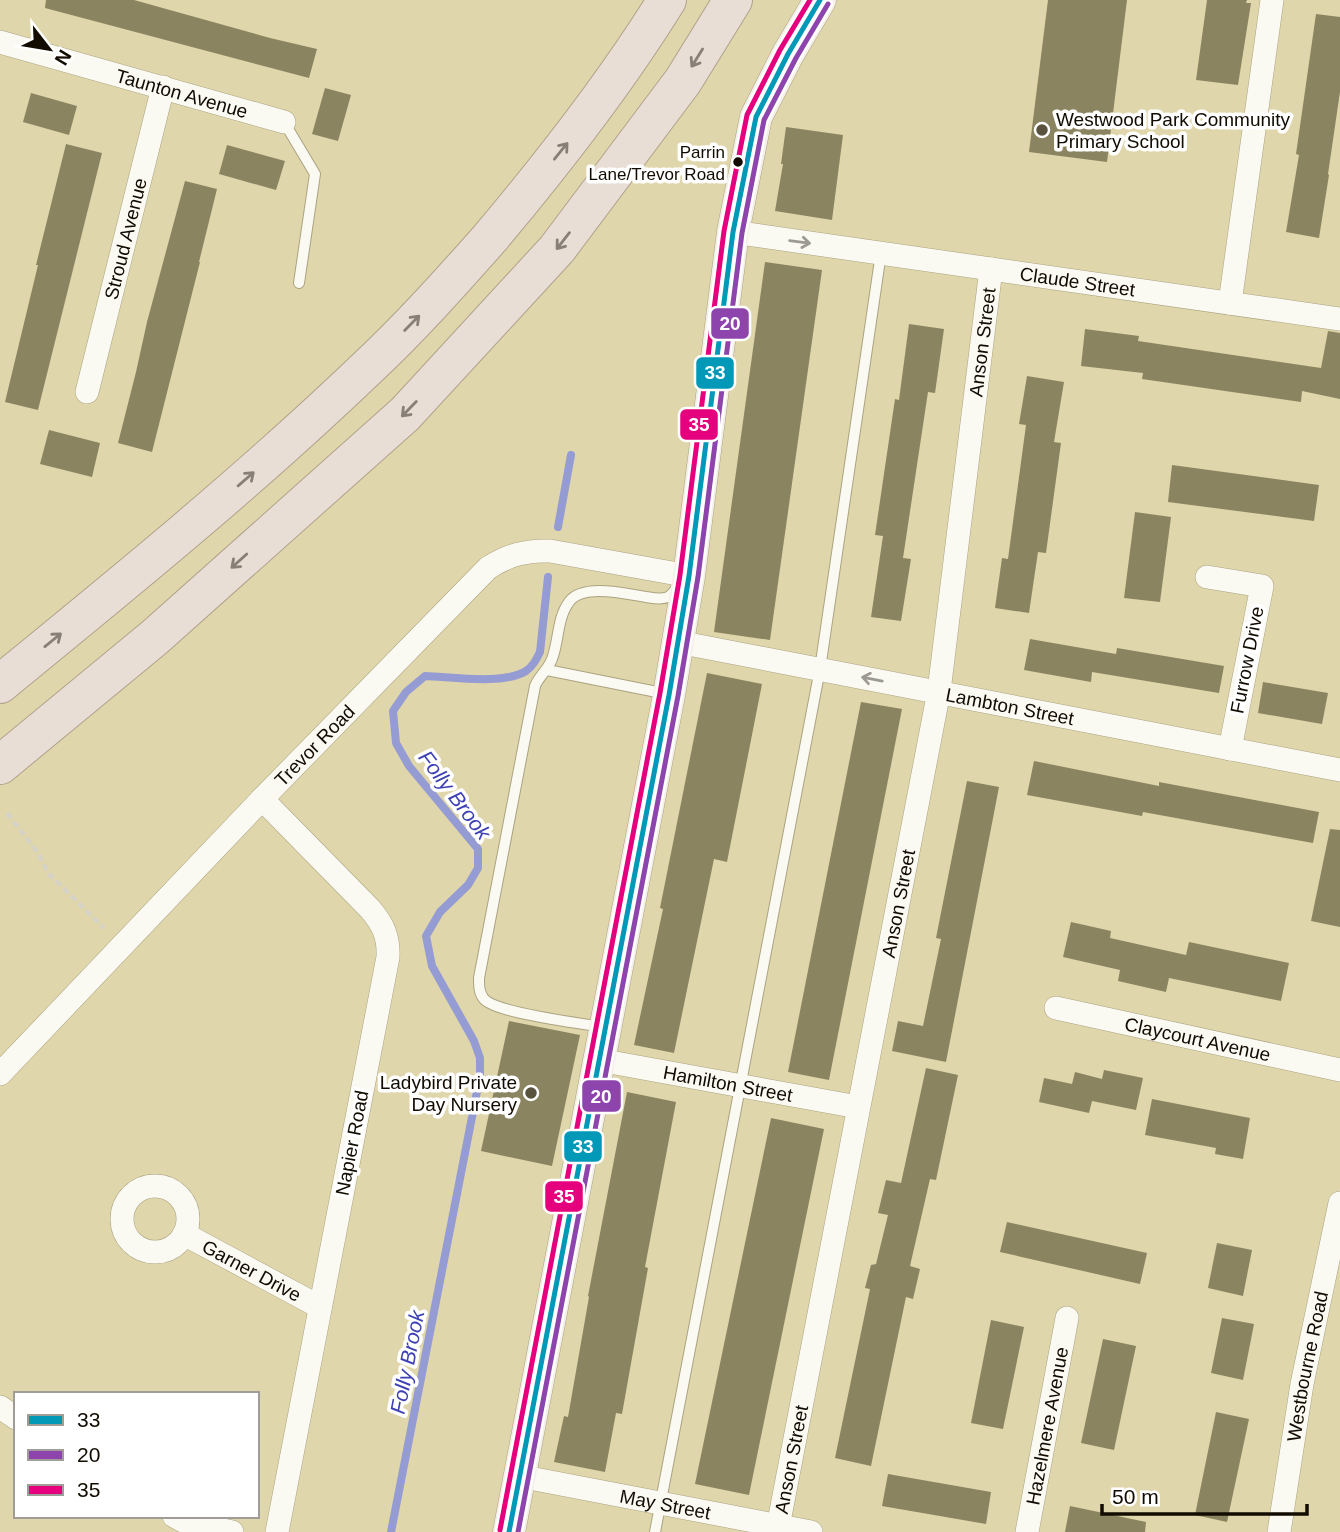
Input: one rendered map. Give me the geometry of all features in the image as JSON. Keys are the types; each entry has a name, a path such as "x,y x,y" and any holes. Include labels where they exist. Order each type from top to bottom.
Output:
{"highway":[{"path":"0,684 246,479 367,369 443,291 516,207 582,125 667,0"},
{"path":"0,765 155,637 405,414 557,249 682,81 733,0"}],"main road":[{"path":"509,1532 669,695 689,576 733,232 757,117 788,54 820,0"}],"street":[{"path":"1230,303 1272,0"},
{"name":"Taunton Avenue","path":"0,42 284,122"},
{"name":"Stroud Avenue","path":"86,392 163,87"},
{"name":"Claude Street","path":"733,232 1340,319"},
{"name":"Anson Street","path":"777,1528 939,691 991,269"},
{"name":"Trevor Road","path":"0,1074 261,799 488,568 513,554 550,551 689,576"},
{"name":"Furrow Drive","path":"1207,577 1262,586 1230,748"},
{"name":"Lambton Street","path":"678,642 1340,770"},
{"name":"Napier Road","path":"261,799 380,920 388,946 277,1532"},
{"name":"Claycourt Avenue","path":"1056,1008 1340,1070"},
{"name":"Hamilton Street","path":"598,1060 858,1107"},
{"name":"Westbourne Road","path":"1279,1532 1302,1384 1340,1203"},
{"name":"Garner Drive","path":"184,1234 320,1307"},
{"name":"Hazelmere Avenue","path":"1027,1532 1067,1318"},
{"name":"May Street","path":"519,1476 777,1528 811,1532"},
{"path":"178,1518 232,1532"}],"lane":[{"path":"284,122 315,174 299,284"},
{"path":"655,1532 820,669 881,253"},
{"path":"605,1028 491,1005 480,992 479,978 535,686 552,659 567,604 573,597 597,591 668,597 689,576"},
{"path":"547,670 669,695"}],"path":[{"path":"7,813 38,853 49,874 122,946"}],"building":[{"path":"46,0 134,0 317,49 309,78 45,8"},
{"path":"1048,0 1127,0 1107,162 1029,152"},
{"path":"1207,0 1247,0 1246,3 1251,3 1238,85 1196,80"},
{"path":"1316,14 1340,17 1340,92 1319,238 1286,232 1299,155 1296,154"},
{"path":"325,88 351,95 338,141 312,134"},
{"path":"31,93 77,106 69,135 23,122"},
{"path":"786,127 843,135 832,220 775,211"},
{"path":"66,144 102,153 38,410 5,402"},
{"path":"227,145 285,161 276,190 219,174"},
{"path":"185,181 217,189 152,452 118,443"},
{"path":"765,262 822,270 770,640 714,632"},
{"path":"909,324 944,329 935,393 928,392 903,558 911,559 901,621 871,617 883,536 875,535 895,399 899,400"},
{"path":"1085,329 1139,336 1138,341 1321,368 1328,331 1340,333 1340,399 1302,391 1301,402 1142,379 1143,373 1081,366"},
{"path":"1027,376 1064,382 1054,442 1061,443 1046,553 1038,552 1029,613 995,608 1002,558 1008,559 1026,425 1019,424"},
{"path":"49,430 100,443 92,477 40,464"},
{"path":"1172,465 1319,485 1314,521 1168,502"},
{"path":"1135,512 1171,517 1160,602 1124,598"},
{"path":"1030,639 1116,654 1117,648 1224,666 1219,693 1092,672 1091,682 1024,670"},
{"path":"707,673 762,684 727,862 714,859 674,1053 634,1045 663,909 660,908"},
{"path":"1263,682 1328,693 1322,724 1258,713"},
{"path":"861,702 902,709 829,1080 788,1072"},
{"path":"1034,761 1159,786 1159,782 1319,812 1313,843 1143,812 1142,816 1027,795"},
{"path":"967,781 999,787 946,1062 892,1051 898,1021 923,1026 941,939 936,938"},
{"path":"1330,829 1340,830 1340,927 1311,921"},
{"path":"1071,922 1111,931 1110,938 1186,955 1189,942 1289,963 1281,1001 1169,978 1166,992 1118,981 1120,970 1063,957"},
{"name":"Ladybird Private Day Nursery","path":"509,1021 580,1035 552,1166 481,1151"},
{"path":"926,1068 958,1075 936,1180 930,1179 910,1266 920,1269 913,1299 906,1297 871,1466 835,1458 870,1289 865,1288 871,1265 876,1264 888,1215 878,1213 886,1180 901,1183"},
{"path":"1104,1070 1143,1078 1136,1110 1092,1101 1089,1113 1039,1102 1044,1078 1072,1084 1075,1072 1102,1079"},
{"path":"627,1092 676,1102 645,1267 648,1268 622,1414 616,1413 605,1472 554,1462 564,1416 568,1417"},
{"path":"1152,1099 1250,1118 1243,1159 1215,1154 1216,1148 1145,1135"},
{"path":"771,1118 824,1129 749,1495 695,1484"},
{"path":"1007,1222 1147,1253 1140,1284 1000,1252"},
{"path":"1217,1243 1252,1250 1243,1296 1208,1288"},
{"path":"1222,1318 1254,1324 1243,1380 1211,1373"},
{"path":"991,1320 1024,1327 1003,1429 971,1423"},
{"path":"1103,1339 1136,1346 1114,1450 1081,1443"},
{"path":"1216,1412 1249,1419 1227,1522 1195,1515"},
{"path":"888,1474 991,1492 986,1524 882,1506"},
{"path":"1070,1506 1146,1522 1145,1532 1065,1532"}],"waterway":[{"name":"Folly Brook","path":"558,527 571,455"},
{"name":"Folly Brook","path":"391,1532 480,1076 480,1058 474,1041 432,966 426,936 440,912 468,885 478,868 478,849 409,766 396,743 393,711 406,692 425,676 491,679 526,671 540,652 548,577"}],"transit line":[{"name":"35","path":"500,1530 660,693 680,575 724,231 747,115 780,50 810,0"},
{"name":"33","path":"509,1532 669,695 689,576 733,232 756,117 788,54 820,0"},
{"name":"20","path":"518,1532 678,696 698,577 742,233 764,120 828,4"}],"place":[{"name":"Westwood Park Community Primary School","path":"1042,130"},
{"name":"Parrin Lane/Trevor Road","path":"738,162"},
{"name":"Ladybird Private Day Nursery","path":"531,1093"}]}
